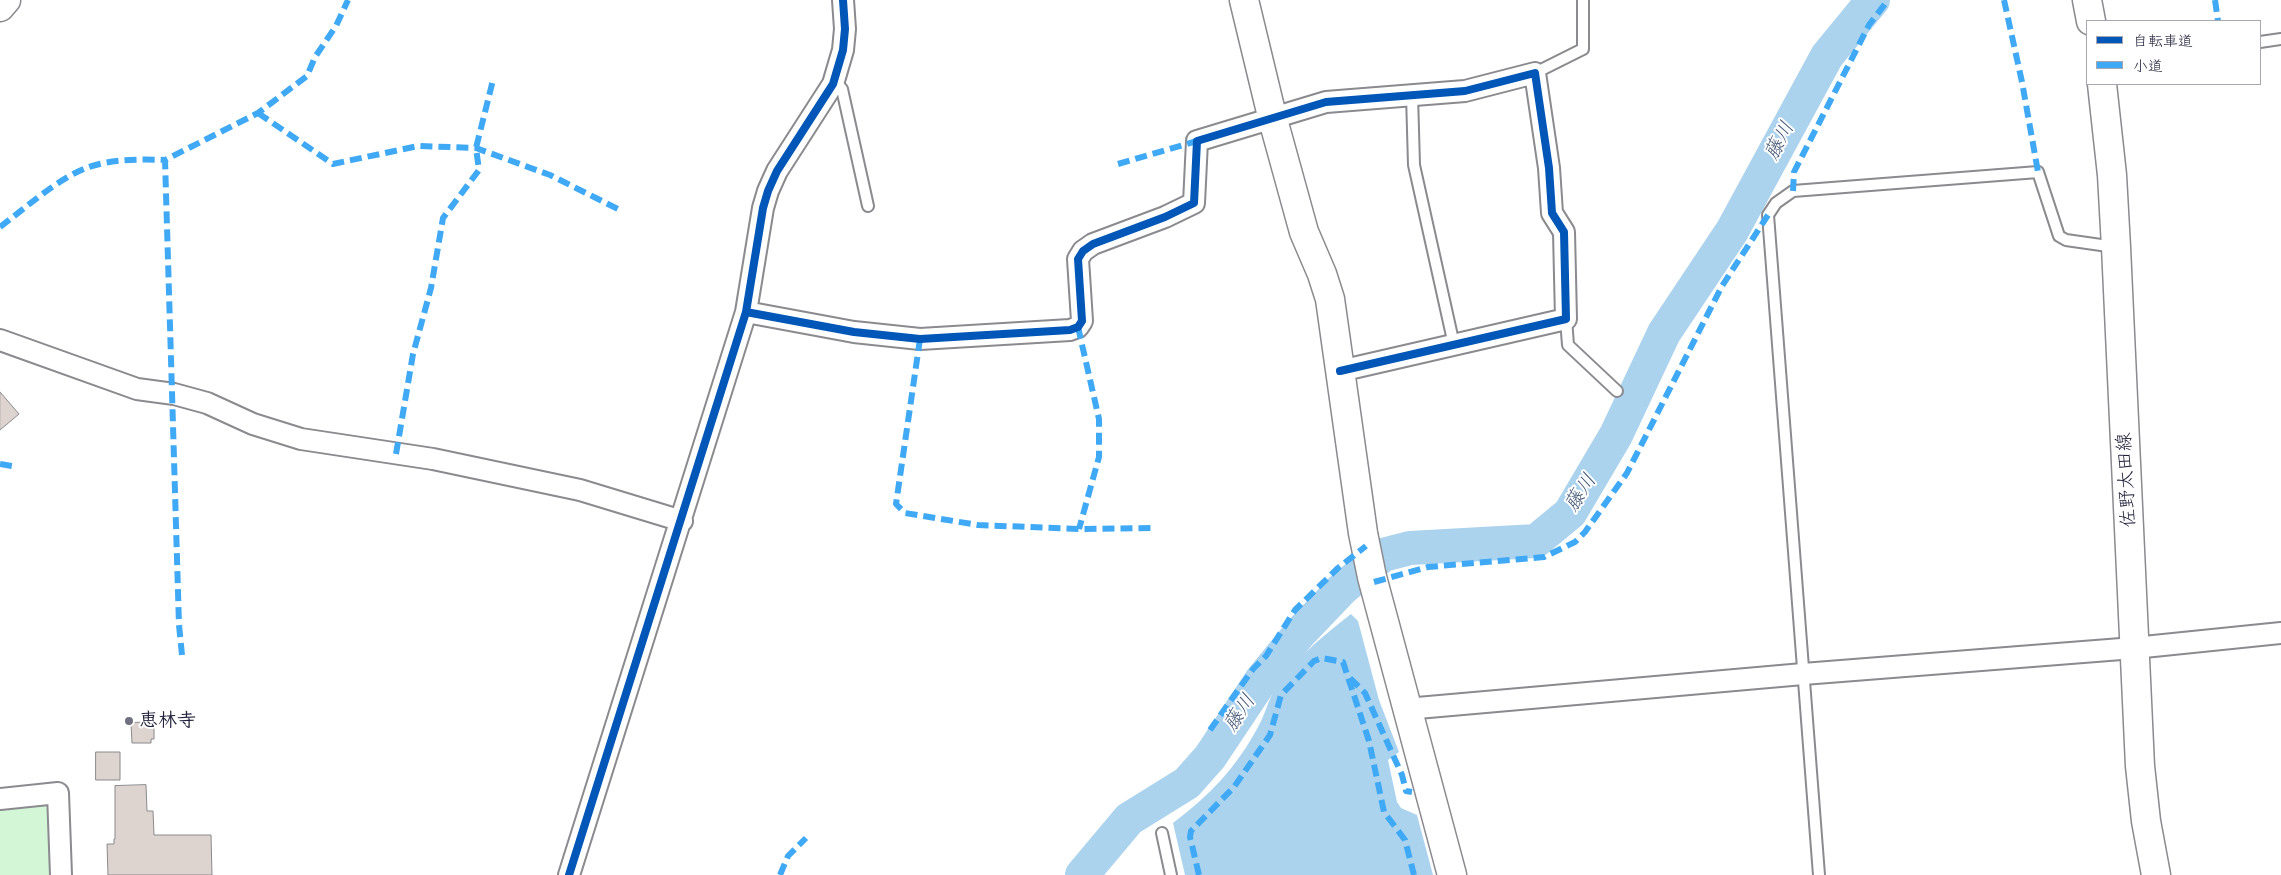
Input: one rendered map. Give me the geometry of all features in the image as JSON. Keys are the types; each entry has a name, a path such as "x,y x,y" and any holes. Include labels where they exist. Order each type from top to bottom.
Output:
{"street":[{"path":"0,7 6,0"},
{"path":"569,875 682,521 746,312 762,208 777,171 834,81 843,50 845,28 843,0"},
{"path":"1244,0 1272,116 1304,232 1322,274 1330,299 1372,577 1452,875"},
{"path":"2087,0 2091,20"},
{"path":"746,312 854,332 920,339 1070,330 1078,327 1082,321 1078,259 1083,251 1093,244 1165,217 1194,203 1197,141 1272,116 1326,102 1465,91 1535,73 1549,168 1552,213 1564,232 1566,319 1340,371"},
{"name":"佐野太田線","path":"2102,85 2112,175 2140,766 2146,821 2156,875"},
{"path":"0,340 137,389 174,394 207,403 253,424 302,439 433,460 571,488 682,521"},
{"path":"1406,709 1803,674 2134,648 2281,633"},
{"path":"0,799 58,793 61,875"}],"lane":[{"path":"1535,73 1583,49 1583,0"},
{"path":"2261,42 2281,39"},
{"path":"834,81 842,89 868,206"},
{"path":"1412,95 1414,165 1454,345"},
{"path":"1819,875 1768,215 1776,203 1793,191 2038,172 2060,236 2066,240 2116,247"},
{"path":"1566,319 1568,345 1617,391"},
{"path":"1162,833 1171,875"}],"green space":[{"path":"42,803 51,812 52,875 0,875 0,808"}],"water":[{"path":"1351,614 1358,621 1379,700 1399,752 1388,760 1397,802 1401,808 1417,815 1433,875 1185,875 1173,823 1199,802 1221,780 1241,755 1263,718 1275,689 1292,667 1320,639"}],"building":[{"path":"0,392 19,414 0,430"},
{"path":"154,722 154,739 151,739 151,743 132,743 131,723"},
{"path":"96,752 120,752 120,780 96,780"},
{"path":"146,785 147,811 153,811 154,835 211,835 212,875 108,875 107,844 114,844 115,839 115,786"}],"waterway":[{"name":"藤川","path":"1082,875 1129,819 1187,783 1210,757 1262,679 1299,634 1342,589 1383,555 1410,548 1536,541 1570,513 1616,435 1664,333 1732,231 1827,56 1873,0"},
{"path":"1342,589 1345,601"},
{"path":"1285,652 1299,670"}],"marked path":[{"path":"182,655 179,625 165,160 258,113 307,76 315,57 336,26 348,0"},
{"path":"1793,191 1794,172 1869,25 1888,0"},
{"path":"2004,0 2022,82 2038,172"},
{"path":"2215,0 2218,20"},
{"path":"396,454 413,354 431,288 443,218 479,170 476,148 493,80"},
{"path":"258,113 333,164 418,146 476,148 550,175 618,209"},
{"path":"1118,164 1197,141"},
{"path":"0,227 31,202 78,171 98,164 117,161 165,160"},
{"path":"1374,582 1428,567 1544,557 1575,542 1585,532 1627,473 1722,286 1768,215"},
{"path":"1078,327 1099,419 1099,457 1079,529"},
{"path":"920,339 896,504 905,513 978,525 1079,529 1151,528"},
{"path":"0,464 12,466"},
{"path":"1210,730 1253,669 1266,656 1295,610 1338,568 1366,546"},
{"path":"1199,875 1190,837 1191,831 1234,787 1270,735 1281,695 1314,661 1322,658 1343,662 1369,741 1384,812 1405,840 1414,875"},
{"path":"1350,678 1365,693 1402,775 1406,791 1412,792"},
{"path":"780,875 788,856 806,838"}],"cycle path":[{"path":"569,875 746,312 763,208 768,191 777,171 833,84 843,50 845,29 843,0"},
{"path":"746,312 854,332 920,339 1070,330 1078,327 1082,321 1078,259 1083,251 1093,244 1165,217 1194,203 1197,141 1326,102 1465,91 1535,73 1549,168 1552,213 1564,232 1566,319 1340,371"}],"place":[{"name":"恵林寺","path":"129,721"}]}
